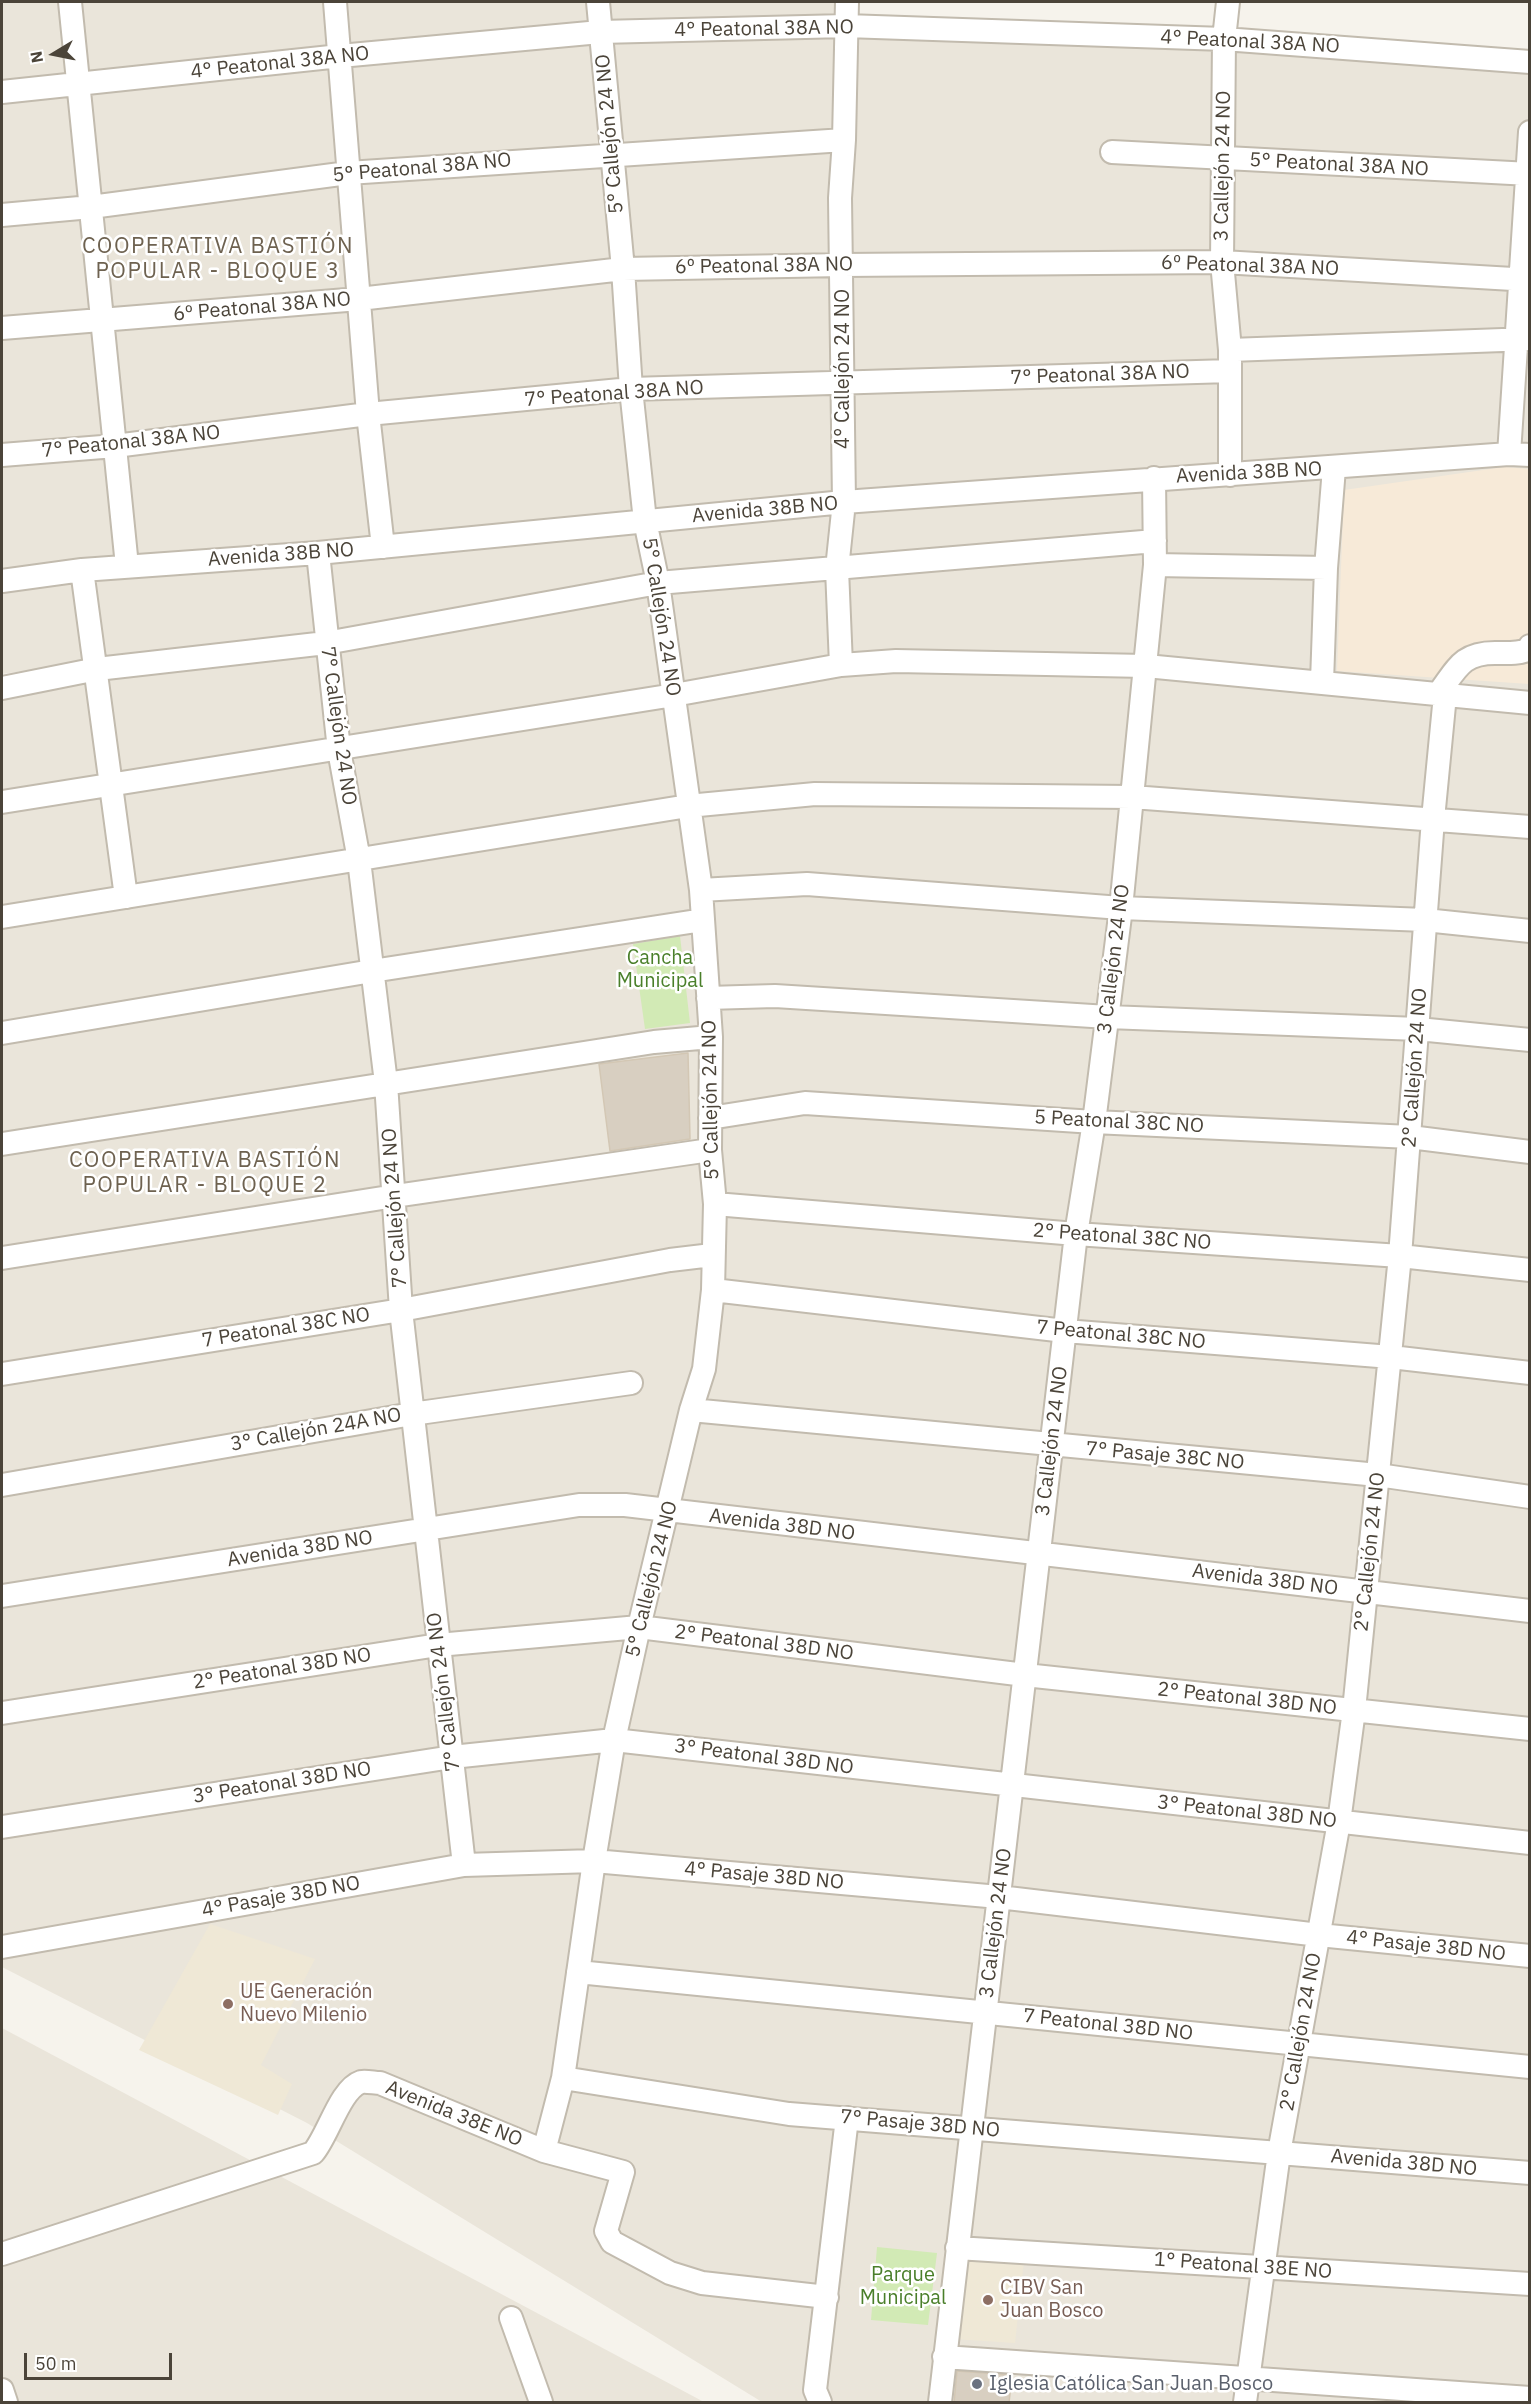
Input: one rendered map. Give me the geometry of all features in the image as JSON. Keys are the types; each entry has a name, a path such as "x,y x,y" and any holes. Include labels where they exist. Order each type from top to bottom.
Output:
{"street":[{"path":"70,2 127,566"},
{"path":"334,2 368,414 382,547"},
{"name":"5° Callejón 24 NO","path":"544,2151 563,2078 614,1740 691,1410 704,1369 713,1290 712,1255 715,1204 710,1150 711,1037 701,890 658,583 645,521 631,389 623,269 598,2"},
{"name":"4° Callejón 24 NO","path":"842,664 837,568 844,502 840,198 844,140 847,2"},
{"name":"3 Callejón 24 NO","path":"1228,2 1224,39 1222,262 1230,361 1230,475"},
{"name":"4° Peatonal 38A NO","path":"2,92 340,56 600,32 846,27 1224,39 1530,62"},
{"path":"1519,455 1530,132"},
{"name":"5° Peatonal 38A NO","path":"2,215 91,207 348,173 844,140"},
{"name":"5° Peatonal 38A NO","path":"1112,152 1528,174"},
{"name":"6º Peatonal 38A NO","path":"2,327 359,299 623,269 1222,262 1525,280"},
{"name":"7° Peatonal 38A NO","path":"2,455 115,446 368,414 631,389 843,383 1230,361 1523,338"},
{"name":"Avenida 38B NO","path":"2,581 82,570 318,553 844,502 1154,478 1519,455"},
{"path":"1322,682 1326,568 1334,468"},
{"name":"3 Callejón 24 NO","path":"940,2403 1076,1234 1094,1122 1121,908 1155,565 1154,478"},
{"path":"2,688 97,669 326,643 658,583 1155,542"},
{"name":"7° Callejón 24 NO","path":"318,553 339,750 359,861 386,1083 401,1310 464,1865"},
{"path":"1155,565 1326,568"},
{"path":"82,570 126,897"},
{"path":"1441,694 1457,668 1468,657 1484,653 1520,653 1528,650 1530,646"},
{"path":"2,802 674,696 842,664 896,661 1146,666 1530,703"},
{"name":"2° Callejón 24 NO","path":"1245,2403 1279,2153 1339,1822 1354,1710 1400,1256 1441,694"},
{"path":"2,917 688,806 815,794 1132,797 1530,827"},
{"path":"701,890 807,884 1121,908 1425,920 1530,931"},
{"path":"2,1033 372,971 703,920"},
{"path":"708,998 775,996 1108,1017 1418,1029 1530,1040"},
{"path":"2,1144 654,1042 711,1037"},
{"name":"5 Peatonal 38C NO","path":"710,1118 805,1103 1094,1122 1410,1137 1530,1152"},
{"path":"2,1258 395,1196 710,1150"},
{"name":"2° Peatonal 38C NO","path":"715,1204 1076,1234 1400,1256 1530,1270"},
{"name":"7 Peatonal 38C NO","path":"2,1374 401,1310 670,1260 712,1255"},
{"name":"7 Peatonal 38C NO","path":"713,1290 1065,1331 1391,1357 1530,1372"},
{"name":"3° Callejón 24A NO","path":"2,1485 412,1414 631,1383"},
{"name":"7° Pasaje 38C NO","path":"691,1410 1052,1446 1378,1475 1530,1497"},
{"name":"Avenida 38D NO","path":"2,1596 579,1505 625,1505 668,1512 1530,1611"},
{"name":"2° Peatonal 38D NO","path":"2,1713 438,1645 639,1627 1025,1675 1530,1729"},
{"name":"3° Peatonal 38D NO","path":"2,1827 452,1757 614,1740 1530,1843"},
{"name":"4° Pasaje 38D NO","path":"2,1947 464,1865 594,1861 999,1897 1319,1935 1530,1956"},
{"name":"7 Peatonal 38D NO","path":"578,1972 1530,2067"},
{"name":"7° Pasaje 38D NO","path":"563,2078 789,2114 1279,2153"},
{"name":"Avenida 38E NO","path":"2,2253 313,2153 346,2093 361,2082 380,2083 544,2151 623,2172 606,2231 612,2242 670,2272 702,2283 827,2297"},
{"path":"820,2403 815,2390 847,2118"},
{"name":"Avenida 38D NO","path":"1279,2153 1530,2173"},
{"name":"1° Peatonal 38E NO","path":"957,2248 1530,2284"},
{"path":"510,2318 540,2403"},
{"path":"944,2357 1530,2398"},
{"path":"2,2390 6,2403"}],"shaded area":[{"path":"2,2 840,2 837,33 1529,61 1529,2402 762,2402 307,2123 2,1967 2,678 639,588 2,674"},
{"path":"1504,467 1529,469 1529,684 1337,671 1344,490"},
{"name":"UE Generación Nuevo Milenio","path":"210,1924 315,1959 261,2065 292,2084 278,2115 139,2050"},
{"path":"2,2028 704,2402 2,2402"},
{"name":"CIBV San Juan Bosco","path":"960,2256 1024,2261 1015,2343 953,2339"}],"green space":[{"name":"Cancha Municipal","path":"680,936 690,1023 645,1029 633,944"},
{"name":"Parque Municipal","path":"877,2247 937,2253 928,2325 871,2320"}],"building":[{"path":"688,1053 690,1139 610,1151 599,1064"},
{"name":"Iglesia Católica San Juan Bosco","path":"957,2371 1012,2375 1009,2403 954,2403"}],"place":[{"name":"UE Generación Nuevo Milenio","path":"228,2004"},
{"name":"CIBV San Juan Bosco","path":"988,2300"},
{"name":"Iglesia Católica San Juan Bosco","path":"977,2384"}],"district":[{"name":"COOPERATIVA BASTIÓN POPULAR - BLOQUE 3","path":"218,260"},
{"name":"COOPERATIVA BASTIÓN POPULAR - BLOQUE 2","path":"205,1174"}]}
